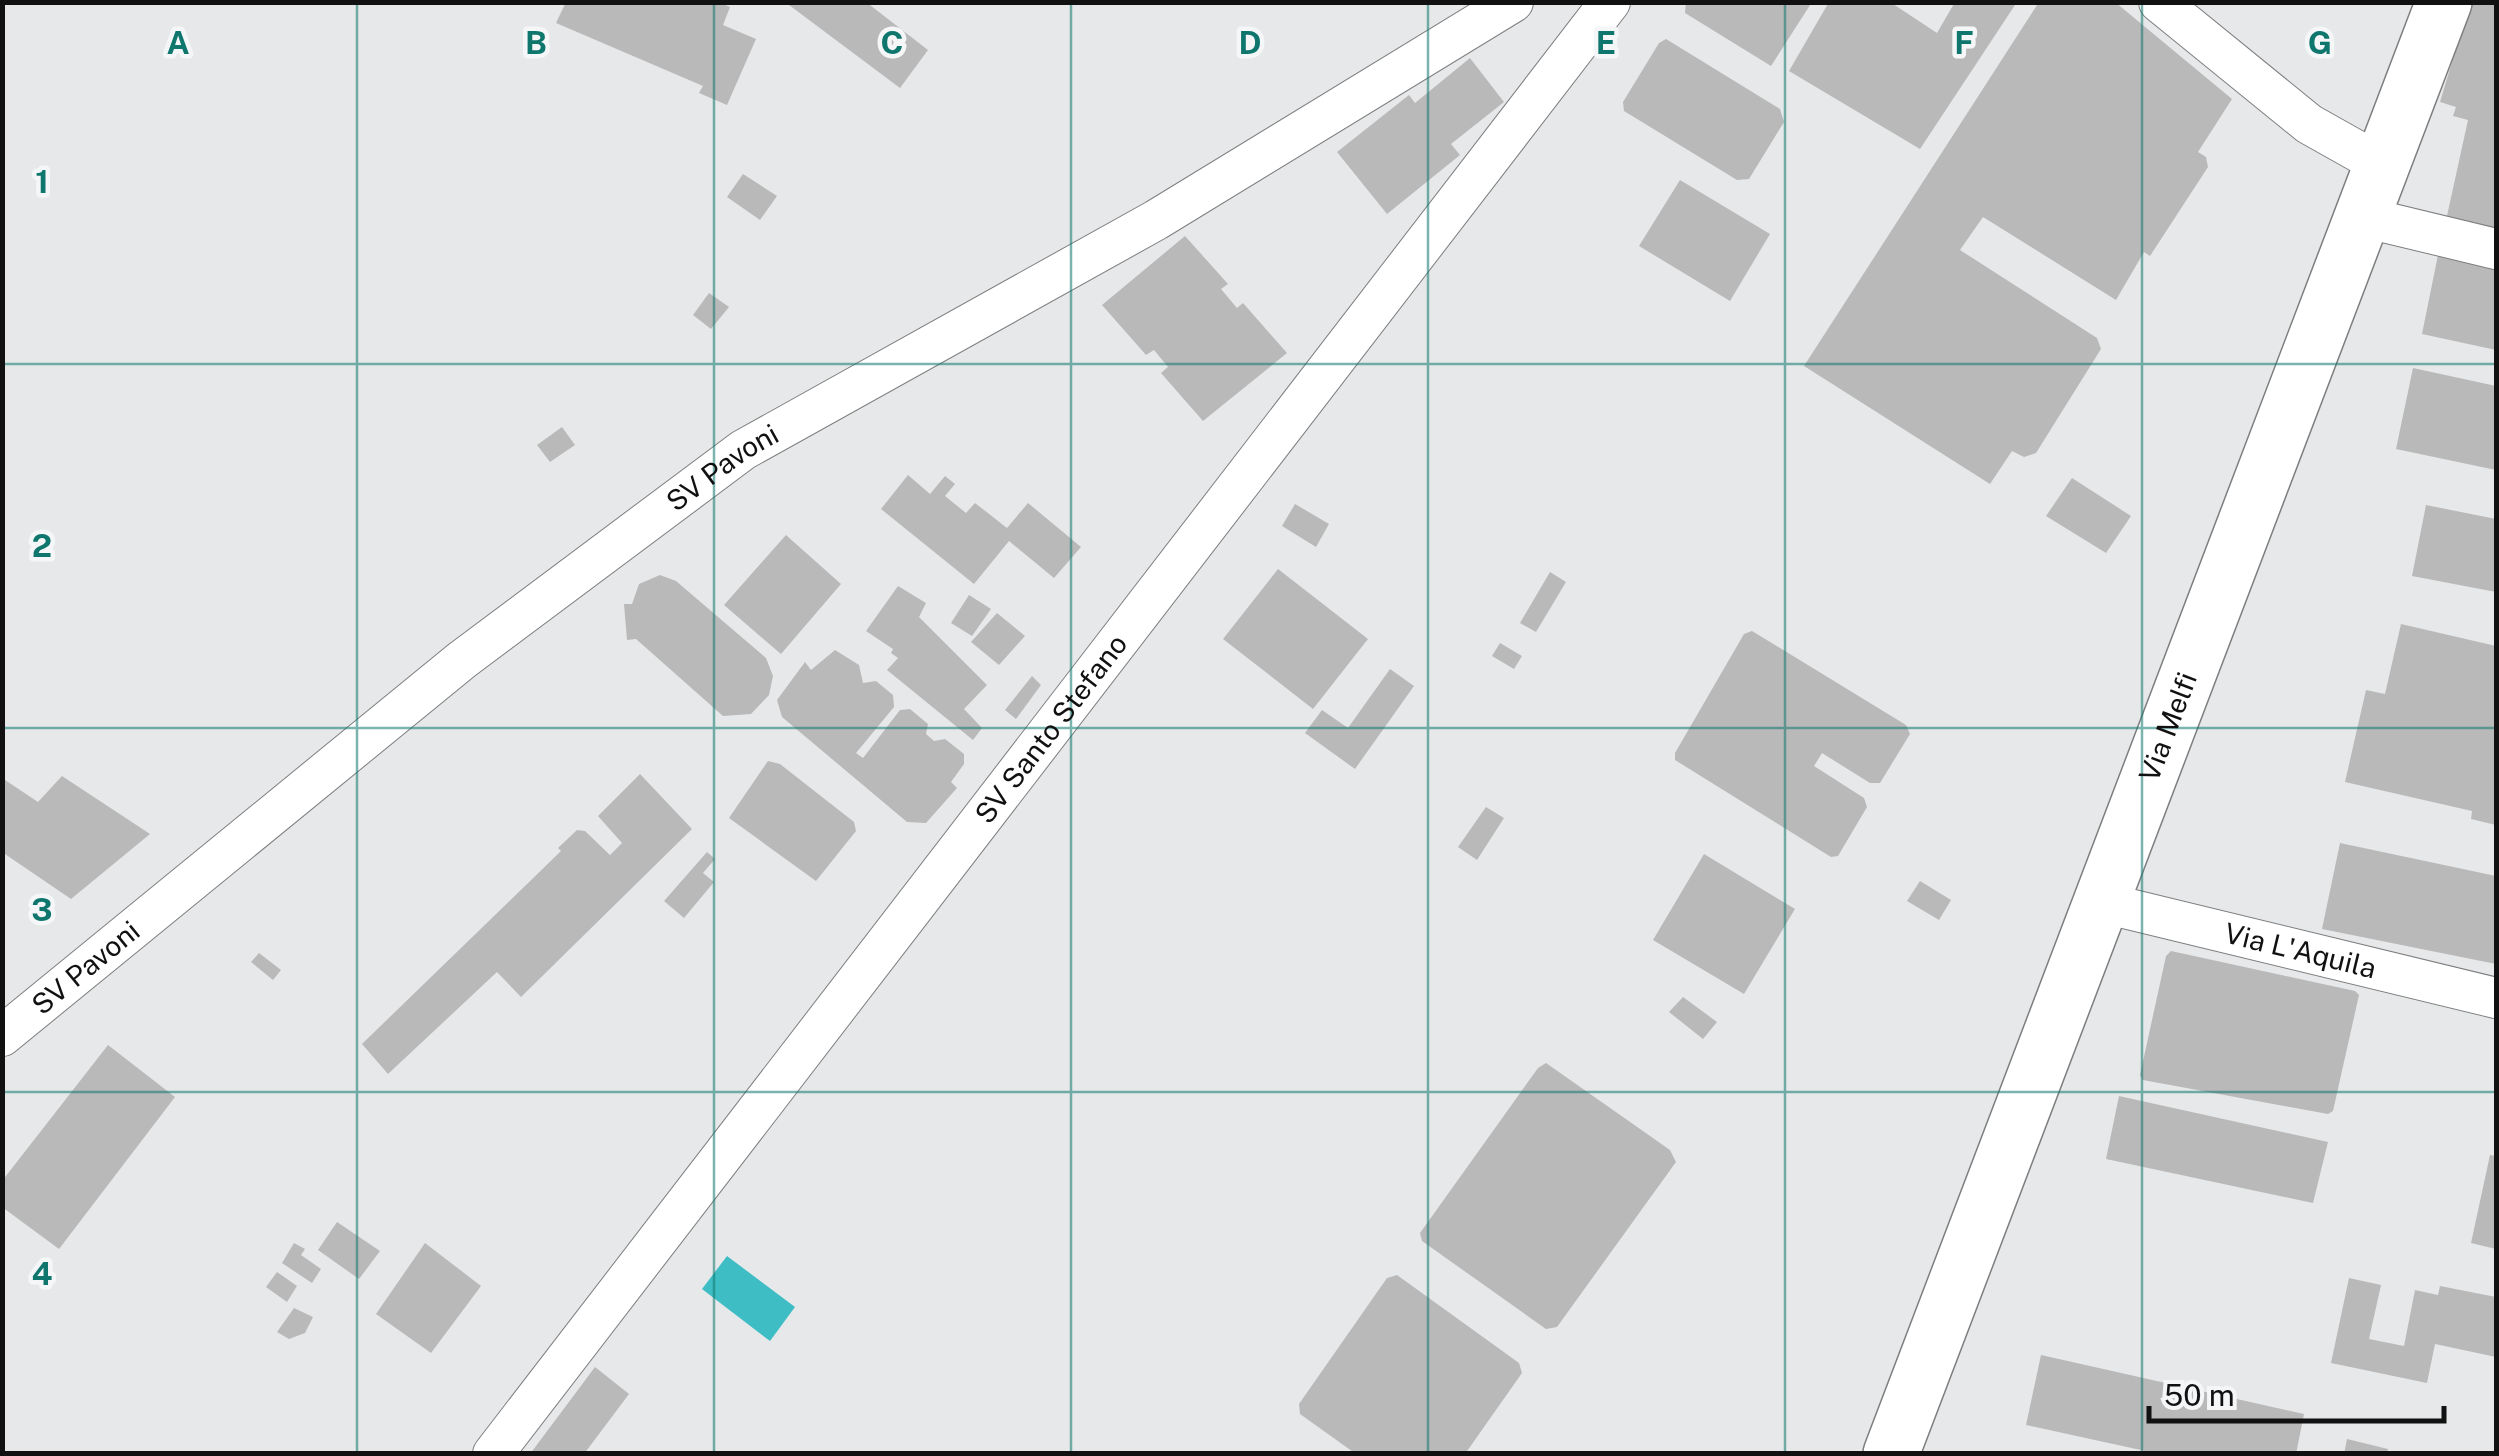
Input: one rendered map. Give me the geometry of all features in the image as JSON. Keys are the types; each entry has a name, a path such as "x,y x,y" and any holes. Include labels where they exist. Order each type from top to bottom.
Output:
{"main road":[{"name":"Via Melfi","path":"1891,1454 2444,2"}],"street":[{"name":"SV Pavoni","path":"2,1036 462,660 744,450 1156,220 1514,2"},
{"name":"SV Santo Stefano","path":"493,1454 1610,2"},
{"path":"2160,2 2309,124 2382,165"},
{"path":"2363,217 2496,249"},
{"name":"Via L'Aquila","path":"2104,903 2496,998"}],"water":[{"path":"727,1256 795,1307 770,1341 702,1289"}],"building":[{"path":"566,2 718,2 730,7 723,25 756,39 727,105 699,93 703,86 556,23"},
{"path":"785,2 866,2 928,50 900,88"},
{"path":"1686,2 1812,2 1771,66 1685,13"},
{"path":"1829,2 1890,2 1937,33 1955,2 2017,2 1920,149 1789,71"},
{"path":"2039,2 2115,2 2232,99 2198,152 2206,157 2208,167 2150,256 2144,252 2116,300 1983,217 1960,250 2097,338 2101,349 2036,453 2024,457 2012,451 1990,484 1804,366"},
{"path":"2470,2 2496,2 2496,236 2445,225 2468,120 2453,116 2456,107 2440,102"},
{"path":"1666,39 1780,109 1784,122 1749,179 1737,180 1624,111 1623,102 1659,43"},
{"path":"1470,58 1504,102 1451,144 1460,155 1387,214 1337,152 1409,95 1415,103"},
{"path":"743,174 777,196 760,220 727,197"},
{"path":"1680,180 1770,234 1730,301 1639,246"},
{"path":"1185,236 1228,284 1221,289 1237,308 1243,303 1287,353 1203,421 1161,373 1168,367 1154,350 1146,355 1102,305"},
{"path":"2438,255 2496,268 2496,350 2422,334"},
{"path":"709,293 729,307 711,329 693,315"},
{"path":"2413,368 2496,386 2496,470 2396,449"},
{"path":"562,427 575,445 550,462 537,445"},
{"path":"908,475 930,494 945,476 955,484 945,496 966,513 975,503 1007,528 1028,503 1081,547 1054,578 1009,541 974,584 881,509"},
{"path":"2072,478 2131,516 2106,553 2046,516"},
{"path":"1295,504 1329,524 1316,547 1282,526"},
{"path":"2426,505 2496,519 2496,592 2412,576"},
{"path":"786,535 841,584 781,654 724,605"},
{"path":"1278,569 1368,639 1313,709 1223,639"},
{"path":"1550,572 1566,582 1536,632 1520,623"},
{"path":"660,575 676,581 766,658 773,676 769,695 751,714 723,716 636,639 627,640 624,604 632,604 639,584"},
{"path":"898,586 926,603 919,617 987,685 964,709 982,728 973,740 887,670 898,658 891,653 893,649 866,631"},
{"path":"969,595 991,609 972,636 951,623"},
{"path":"997,613 1025,636 999,665 971,642"},
{"path":"2401,624 2496,646 2496,825 2471,819 2472,811 2345,782 2366,690 2385,694"},
{"path":"1752,631 1906,725 1910,734 1880,783 1870,783 1822,753 1814,766 1864,798 1867,807 1838,856 1831,857 1675,760 1675,753 1744,634"},
{"path":"1500,643 1522,656 1514,669 1492,656"},
{"path":"835,650 859,665 863,683 876,681 893,695 894,707 856,753 863,758 900,710 910,709 928,724 926,734 934,741 945,739 964,754 964,764 951,782 957,788 926,823 907,822 782,717 777,700 805,662 811,670"},
{"path":"1390,669 1414,686 1355,769 1305,733 1322,710 1348,728"},
{"path":"1032,676 1041,685 1016,719 1005,710"},
{"path":"768,761 780,764 854,822 856,831 816,881 729,818"},
{"path":"640,774 692,829 521,997 497,972 388,1074 362,1044 561,851 558,848 577,830 585,831 610,855 622,843 598,816"},
{"path":"62,776 150,834 71,899 2,852 2,778 38,802"},
{"path":"1486,807 1504,818 1477,860 1458,847"},
{"path":"2340,843 2496,876 2496,964 2322,929"},
{"path":"707,852 715,859 703,873 714,882 684,918 664,901"},
{"path":"1704,854 1795,909 1744,994 1653,940"},
{"path":"1920,881 1951,900 1939,920 1907,901"},
{"path":"2171,951 2355,991 2359,995 2333,1111 2328,1114 2143,1080 2140,1075 2166,956"},
{"path":"259,953 281,970 273,980 251,962"},
{"path":"1683,997 1717,1022 1703,1039 1669,1012"},
{"path":"108,1045 175,1097 59,1249 2,1207 2,1181"},
{"path":"1546,1063 1670,1150 1676,1162 1557,1327 1546,1329 1422,1241 1420,1233 1538,1068"},
{"path":"2119,1096 2328,1142 2313,1203 2106,1159"},
{"path":"2490,1155 2496,1156 2496,1249 2471,1243"},
{"path":"337,1222 380,1251 359,1279 318,1250"},
{"path":"294,1243 305,1249 301,1255 321,1269 312,1283 282,1263"},
{"path":"425,1243 481,1286 431,1353 376,1314"},
{"path":"277,1272 297,1286 287,1302 266,1287"},
{"path":"1397,1275 1519,1363 1522,1373 1465,1454 1356,1454 1300,1414 1299,1404 1387,1278"},
{"path":"2349,1278 2381,1285 2369,1339 2404,1346 2415,1290 2438,1295 2440,1286 2496,1297 2496,1357 2435,1344 2427,1383 2331,1363"},
{"path":"294,1308 313,1317 305,1333 289,1339 277,1332"},
{"path":"2041,1355 2304,1414 2296,1454 2159,1454 2026,1425"},
{"path":"595,1367 629,1394 584,1454 530,1454"},
{"path":"2347,1439 2388,1449 2387,1454 2344,1454"}]}
